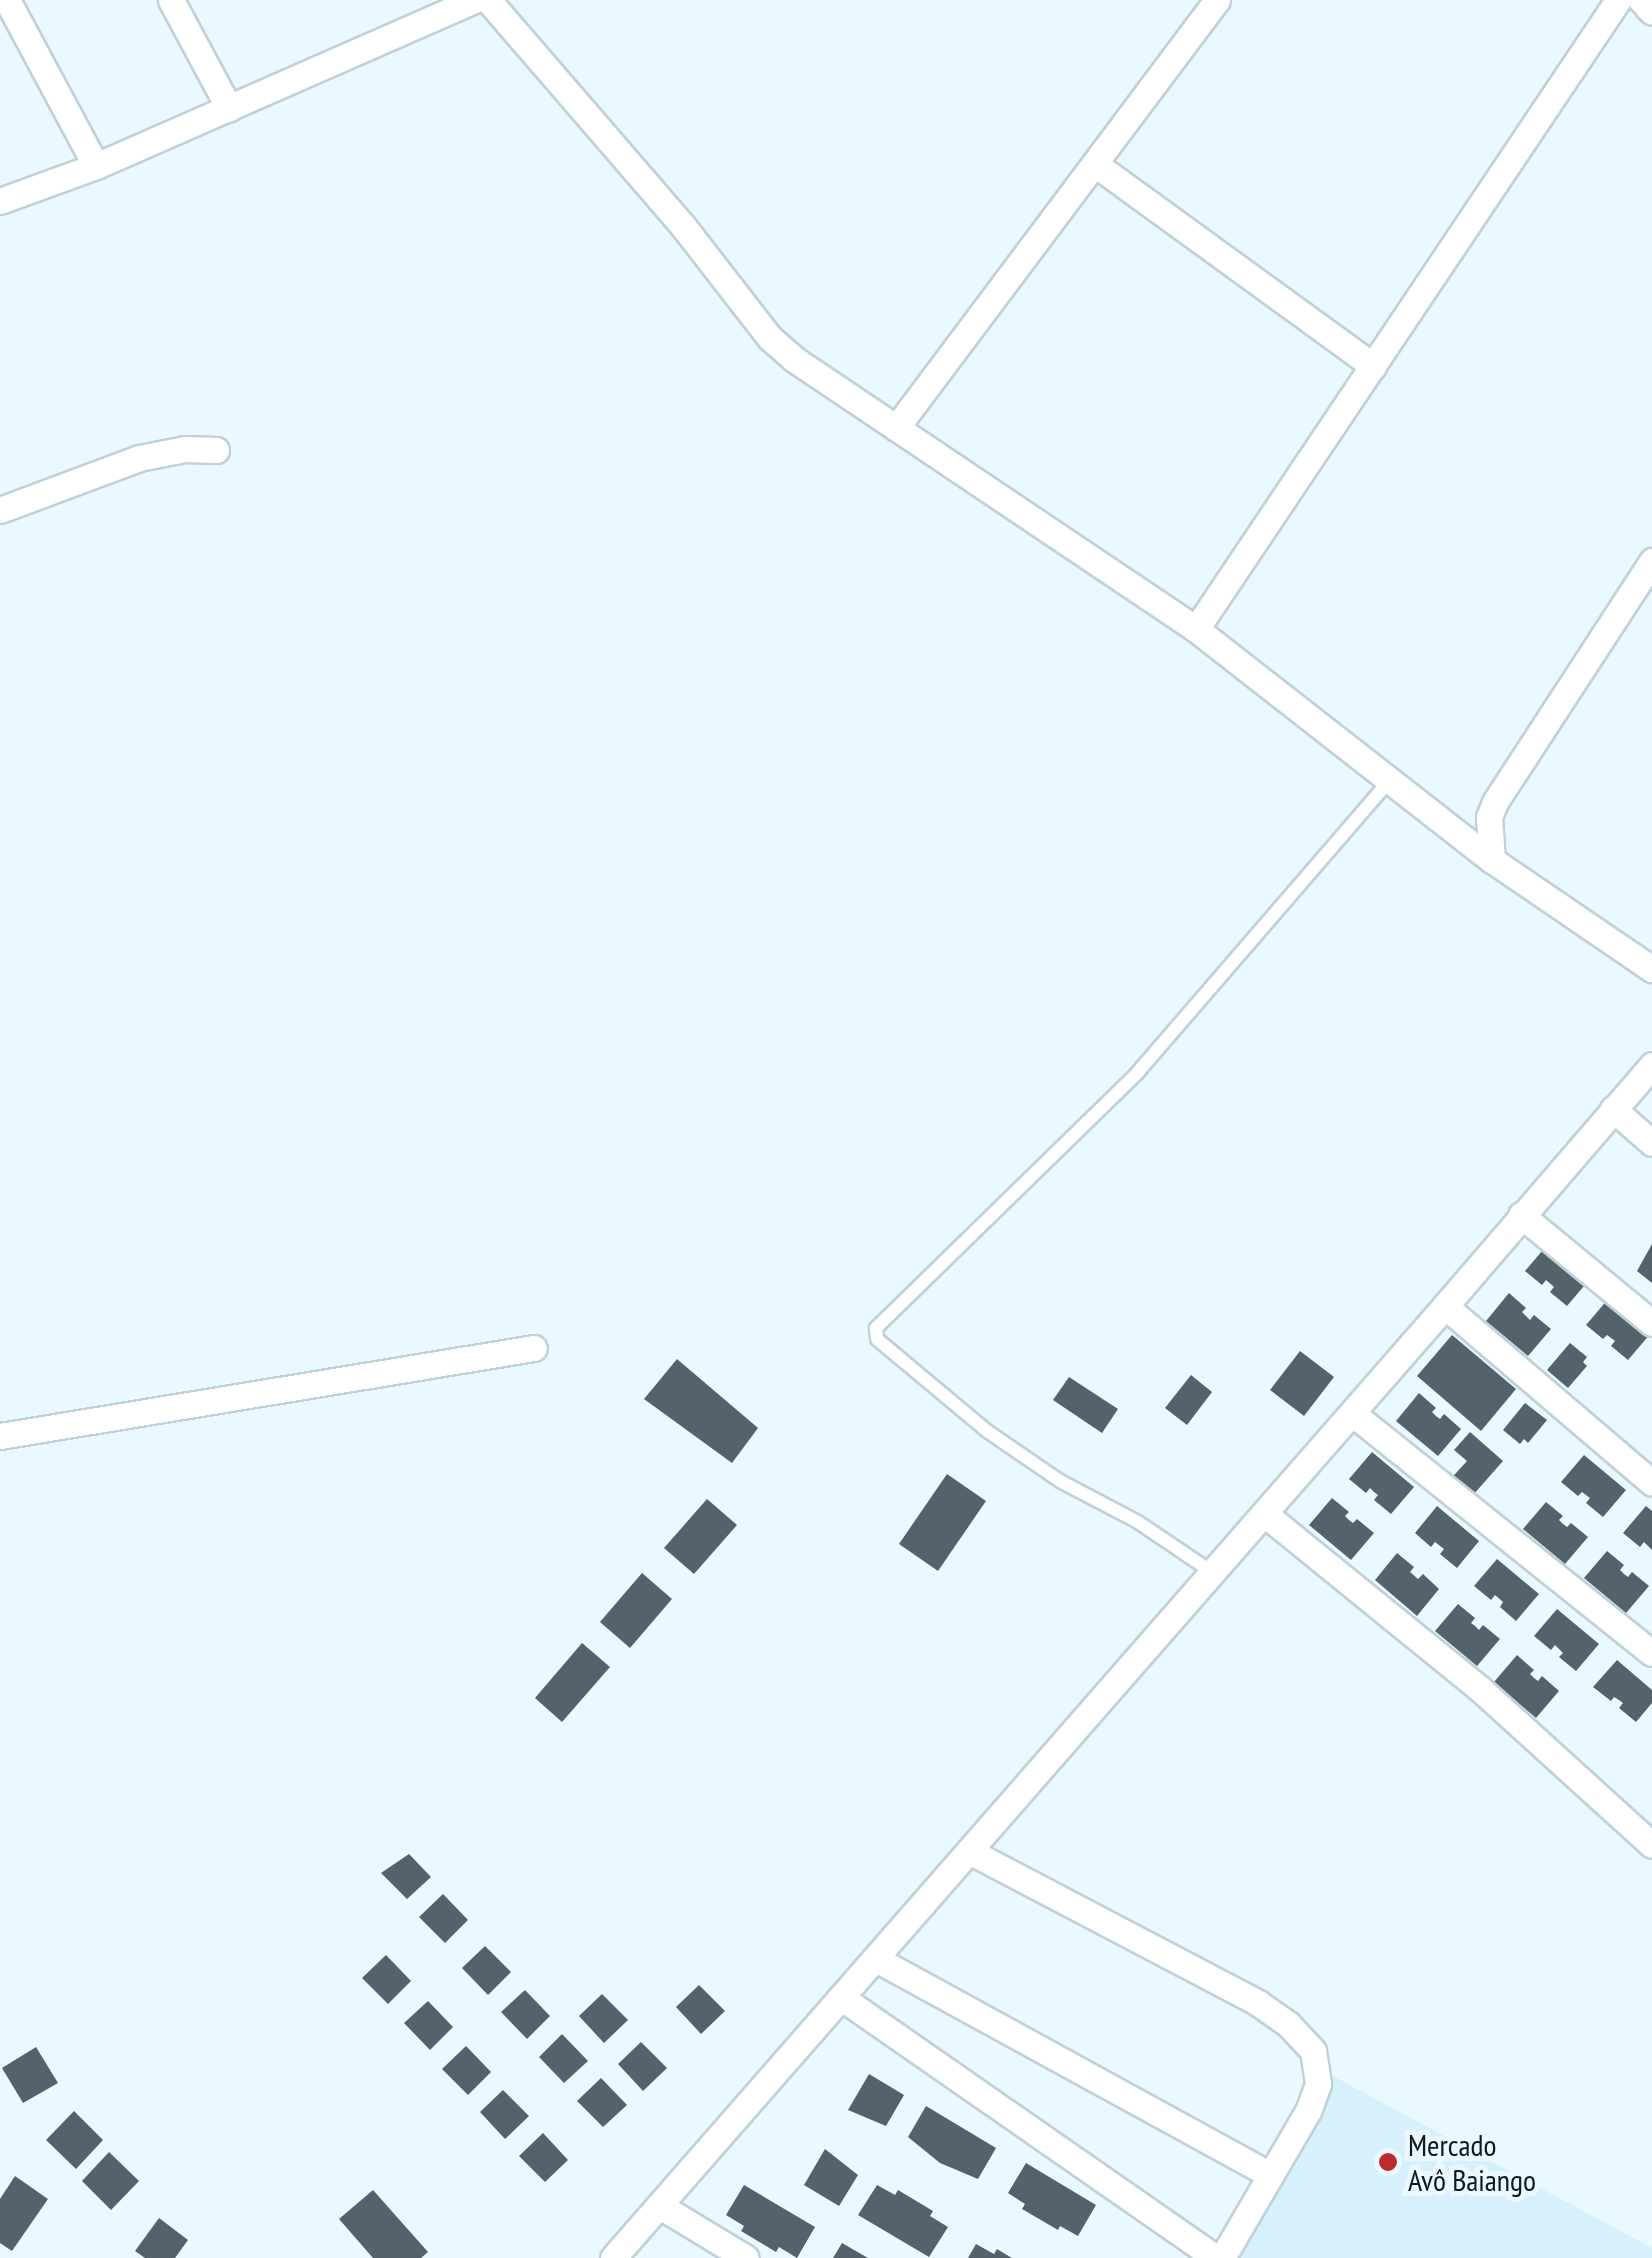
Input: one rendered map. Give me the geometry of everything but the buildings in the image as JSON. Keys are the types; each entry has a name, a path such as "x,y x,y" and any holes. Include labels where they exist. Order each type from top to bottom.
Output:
{"street":[{"path":"7,0 96,166"},
{"path":"171,0 230,108"},
{"path":"0,201 96,166 474,0"},
{"path":"488,0 683,226 770,338 1196,630 1492,860 1652,969"},
{"path":"896,428 1217,0"},
{"path":"1196,630 1618,0"},
{"path":"1641,0 1652,12"},
{"path":"1094,164 1373,366"},
{"path":"0,510 139,458 185,449 216,450"},
{"path":"1492,860 1489,817 1495,802 1652,561"},
{"path":"613,2258 1266,1515 1652,1066"},
{"path":"1613,1109 1652,1143"},
{"path":"1521,1215 1652,1323"},
{"path":"1444,1306 1652,1483"},
{"path":"0,1436 534,1348"},
{"path":"1352,1413 1652,1653"},
{"path":"1266,1515 1480,1689 1652,1845"},
{"path":"842,1998 1219,2258 1308,2111 1318,2084 1313,2051 1258,2003 969,1851"},
{"path":"876,1959 1271,2175"},
{"path":"660,2206 746,2258"}],"lane":[{"path":"1212,1572 1138,1522 1060,1481 987,1430 877,1339 876,1328 1138,1072 1390,780"}],"shaded area":[{"name":"Mercado Avô Baiango","path":"1333,2076 1652,2248 1652,2258 1228,2258"}],"place":[{"name":"Mercado Avô Baiango","path":"1388,2162"}]}
